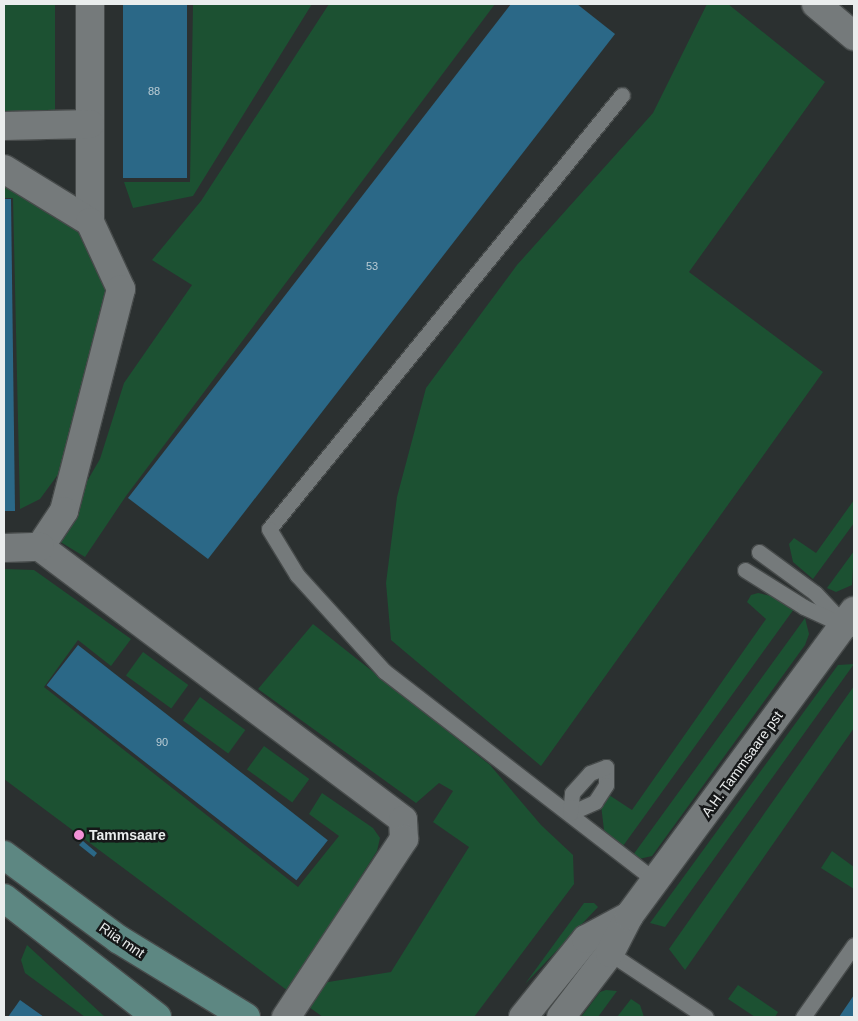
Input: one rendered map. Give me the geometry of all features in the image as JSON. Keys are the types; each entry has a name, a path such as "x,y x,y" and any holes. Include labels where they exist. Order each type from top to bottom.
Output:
{"main road":[{"name":"Riia mnt","path":"4,855 118,939 246,1017"},
{"path":"4,898 157,1017"}],"street":[{"path":"40,547 64,511 121,288 90,222 90,4"},
{"path":"816,4 854,36"},
{"path":"4,126 90,124"},
{"path":"4,169 90,222"},
{"path":"4,548 40,547 403,820 404,839 286,1017"},
{"name":"A.H. Tammsaare pst","path":"561,1017 610,953 629,916 851,623"},
{"name":"A.H. Tammsaare pst","path":"523,1017 586,939 629,916"}],"lane":[{"path":"622,96 269,529 297,575 384,671 656,881"},
{"path":"759,552 815,593 851,623"},
{"path":"745,570 804,607 851,623"},
{"path":"586,939 706,1017"},
{"path":"803,1017 854,945"}],"green space":[{"path":"4,4 55,4 55,118 4,118"},
{"path":"193,4 312,4 193,196 133,208 124,182 190,182"},
{"path":"329,4 495,4 126,496 85,557 54,538 100,459 124,383 192,285 152,260 201,201"},
{"path":"707,4 728,4 825,82 689,272 823,372 541,766 391,640 386,583 397,497 426,388 517,265 653,113"},
{"path":"4,181 80,230 110,291 73,454 40,499 20,509 13,198 4,198"},
{"path":"854,500 854,523 813,579 793,562 789,544 794,538 816,553"},
{"path":"854,551 852,585 836,592 827,588"},
{"path":"4,569 34,570 131,639 111,666 78,640 44,687 298,887 339,836 309,814 322,793 373,828 380,838 377,851 288,991 4,779"},
{"path":"758,593 776,597 794,609 623,846 604,830 601,805 609,795 632,810 766,619 747,602 751,595"},
{"path":"805,618 809,634 805,645 652,856 639,859 633,855"},
{"path":"313,624 490,765 541,825 573,855 574,884 474,1017 323,1017 306,1005 322,983 391,972 469,847 433,822 453,791 439,783 416,803 258,689"},
{"path":"143,652 188,685 171,708 126,675"},
{"path":"854,664 665,927 650,923 838,665"},
{"path":"854,686 854,728 685,970 669,949"},
{"path":"200,697 245,730 228,753 183,720"},
{"path":"264,746 309,779 292,802 247,769"},
{"path":"832,851 854,867 854,889 821,868"},
{"path":"584,903 594,903 598,907 525,984"},
{"path":"27,945 105,1017 85,1017 25,973 21,960"},
{"path":"738,985 778,1012 775,1017 755,1017 728,999"},
{"path":"606,990 617,991 598,1017 581,1017 600,992"},
{"path":"631,999 640,1005 644,1017 617,1017"}],"building":[{"path":"123,4 187,4 187,178 123,178"},
{"path":"511,4 577,4 615,34 208,559 128,498"},
{"path":"4,199 11,199 15,511 4,511"},
{"path":"78,645 328,840 296,880 47,685"},
{"path":"83,841 97,853 94,857 79,845"},
{"path":"854,995 854,1017 839,1017"},
{"path":"20,1000 44,1017 8,1017"}],"place":[{"name":"Tammsaare","path":"79,835"}]}
